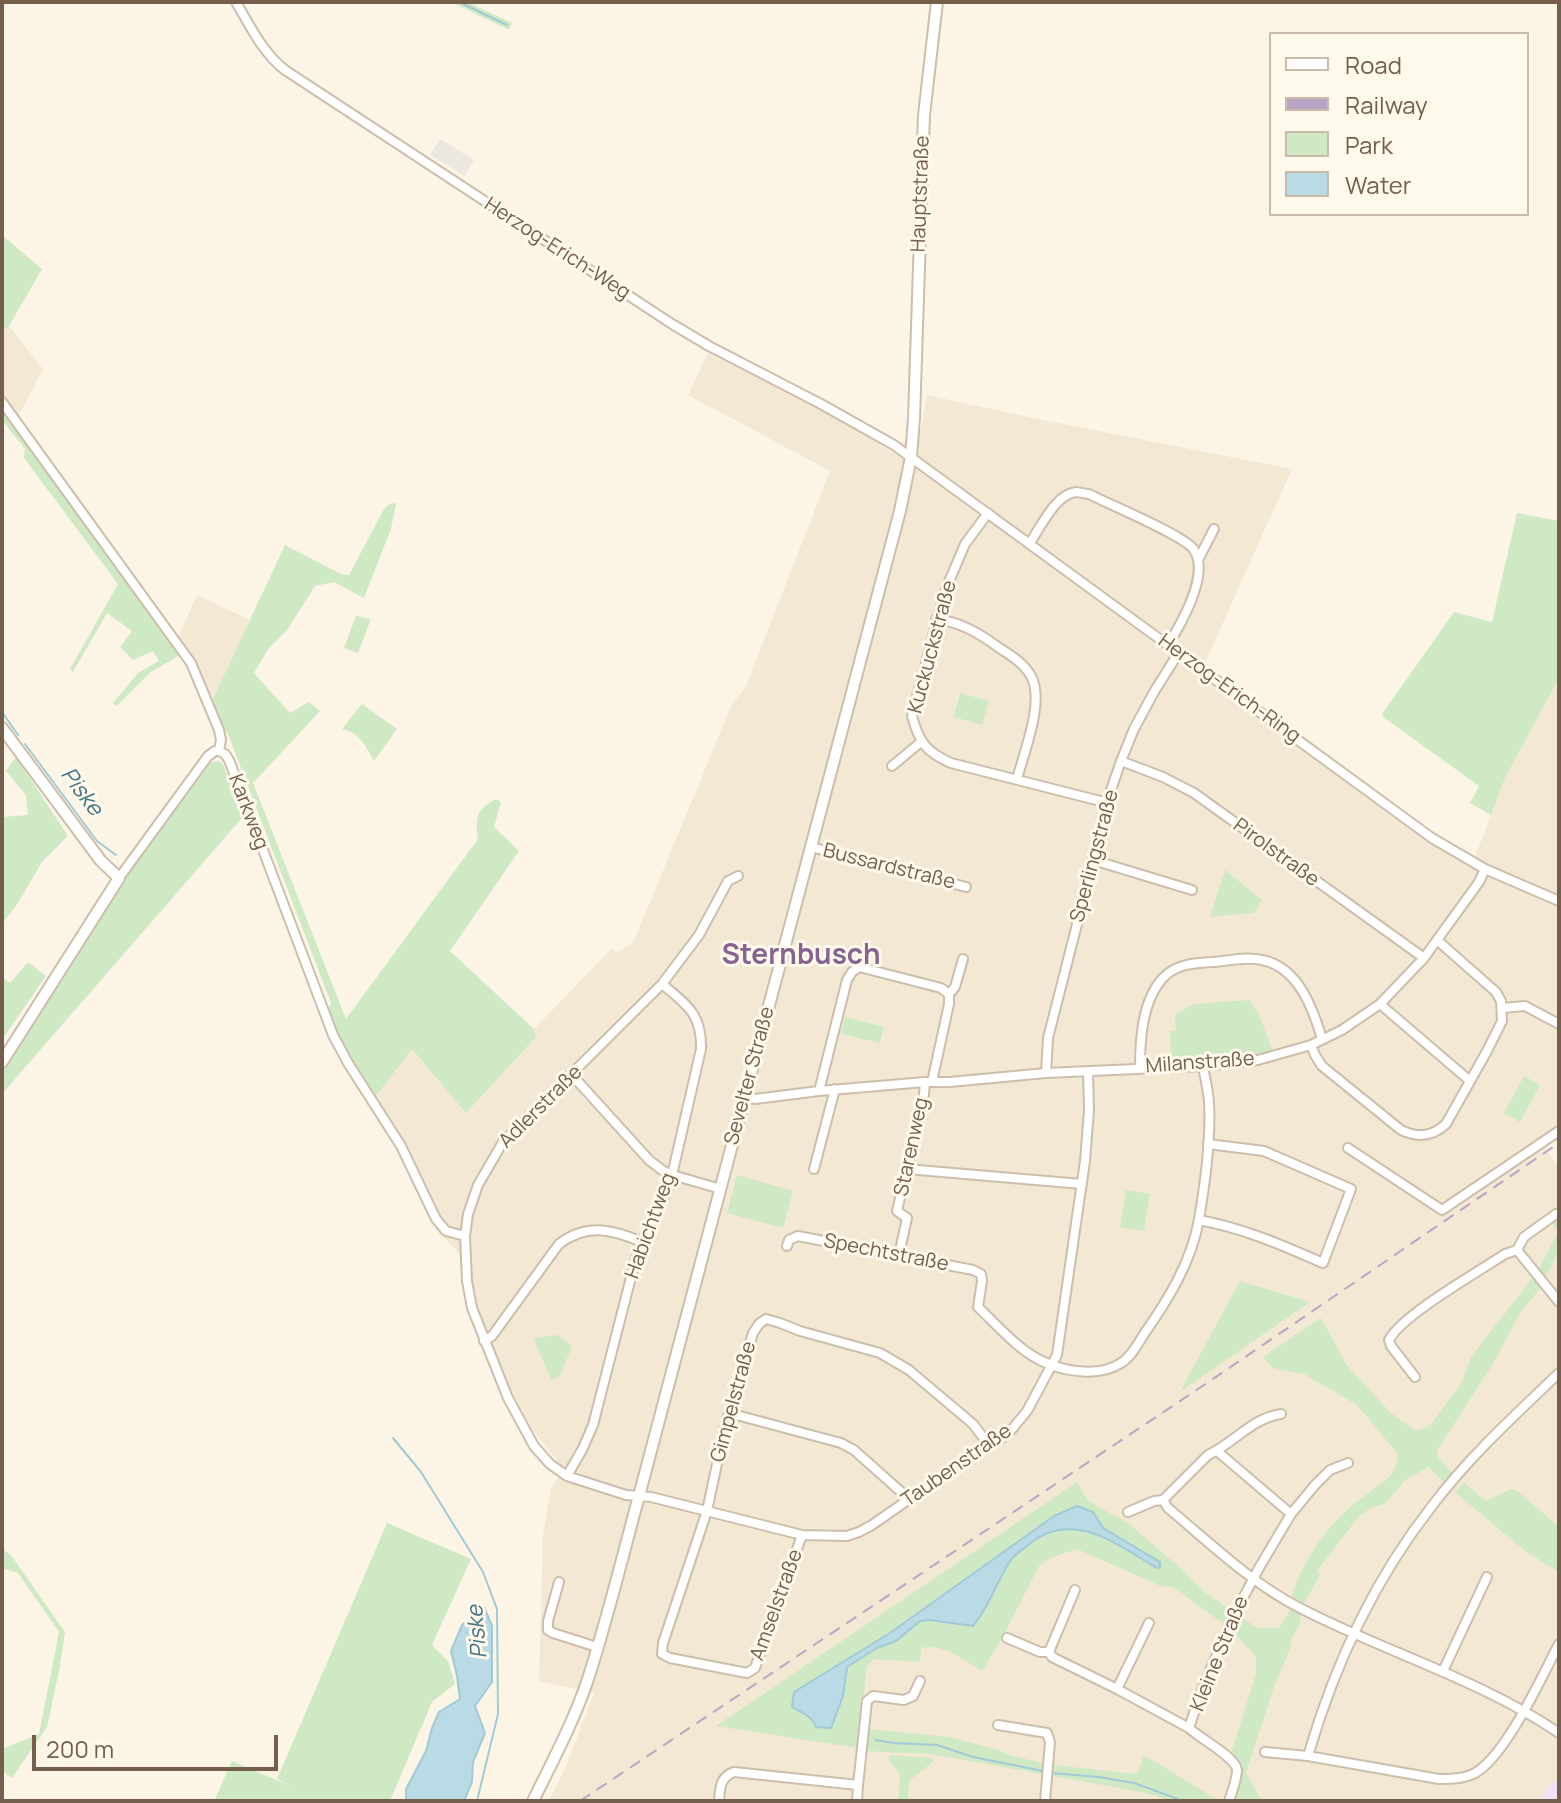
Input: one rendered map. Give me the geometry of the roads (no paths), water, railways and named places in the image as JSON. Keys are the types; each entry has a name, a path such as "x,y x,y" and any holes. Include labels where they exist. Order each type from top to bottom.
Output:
{"street":[{"name":"Herzog-Erich-Weg","path":"236,2 265,49 285,70 672,324 821,404 911,457"},
{"name":"Hauptstraße","path":"911,457 924,115 937,2"},
{"name":"Karkweg","path":"2,402 191,663 219,730 219,751 229,760 333,1035 391,1128 436,1219 446,1231 465,1236"},
{"name":"Herzog-Erich-Ring","path":"911,457 1432,838 1485,869 1559,901"},
{"name":"Sevelter Straße","path":"533,1801 567,1731 597,1647 900,511 911,457"},
{"path":"1029,544 1053,508 1062,498 1074,492 1089,494 1178,537 1194,549 1198,560 1197,579 1192,598 1168,645"},
{"name":"Kuckuckstraße","path":"988,513 965,544 945,591 912,716 916,732 935,756 951,763 1108,803"},
{"path":"1198,560 1214,529"},
{"path":"936,619 983,636 1023,665 1031,675 1038,702 1017,779"},
{"name":"Sperlingstraße","path":"1046,1073 1048,1038 1121,761 1134,729 1179,652"},
{"path":"2,728 101,861 119,878"},
{"name":"Kuckuckstraße","path":"892,766 921,742"},
{"path":"2,1062 119,878 208,756 219,751"},
{"name":"Pirolstraße","path":"1121,761 1194,793 1424,958"},
{"name":"Bussardstraße","path":"811,847 966,887"},
{"path":"1093,860 1192,890"},
{"name":"Milanstraße","path":"745,1097 755,1099 835,1089 1046,1073 1203,1066 1258,1060 1311,1045 1342,1030 1380,1004 1424,958 1479,882 1485,869"},
{"name":"Adlerstraße","path":"639,1496 626,1495 567,1476 550,1464 527,1436 508,1398 472,1308 465,1236 468,1214 478,1185 494,1155 515,1129 662,984 699,935 728,881 738,876"},
{"path":"1311,1045 1322,1066 1401,1130 1425,1135 1440,1130 1499,1030 1502,1008 1501,1001 1488,984 1437,940"},
{"name":"Starenweg","path":"899,1255 907,1218 897,1211 949,994 955,987 963,959"},
{"path":"1140,1068 1144,1022 1153,992 1163,977 1178,967 1196,963 1261,959 1285,970 1298,983 1317,1020 1322,1039"},
{"path":"819,1091 847,980 852,972 859,967 941,988 949,994"},
{"name":"Habichtweg","path":"567,1476 579,1458 593,1425 636,1258 670,1184 701,1049 698,1020 692,1010 662,984"},
{"path":"1380,1004 1470,1081"},
{"path":"1502,1008 1525,1006 1559,1024"},
{"path":"1053,1365 1079,1372 1101,1371 1121,1363 1154,1320 1183,1269 1199,1220 1208,1144 1209,1103 1203,1066"},
{"name":"Taubenstraße","path":"639,1496 802,1535 847,1536 859,1532 1013,1428 1027,1411 1057,1355 1082,1184 1089,1110 1088,1072"},
{"path":"572,1075 649,1160 662,1170 721,1189"},
{"path":"814,1169 835,1089"},
{"path":"1348,1148 1442,1210 1559,1131"},
{"path":"1199,1220 1257,1234 1323,1263 1351,1189 1264,1151 1208,1144"},
{"path":"909,1168 1082,1184"},
{"path":"1517,1250 1524,1237 1556,1214"},
{"path":"484,1341 492,1336 559,1244 570,1236 585,1230 605,1231 642,1242"},
{"name":"Spechtstraße","path":"787,1246 789,1240 798,1236 973,1270 981,1274 982,1281 978,1307 1027,1353 1053,1365"},
{"path":"1517,1250 1559,1302"},
{"path":"1415,1377 1391,1346 1389,1340 1392,1333 1428,1305 1505,1254 1517,1250"},
{"name":"Gimpelstraße","path":"707,1511 729,1413 753,1333 766,1319 880,1353 909,1370 963,1415 988,1444"},
{"path":"1308,1756 1316,1726 1353,1634 1397,1554 1434,1503 1559,1373"},
{"path":"729,1413 841,1443 854,1450 909,1499"},
{"path":"1128,1512 1163,1500 1208,1455 1268,1416 1281,1414"},
{"path":"1217,1451 1291,1514"},
{"name":"Kleine Straße","path":"1229,1801 1236,1764 1189,1728 1201,1692 1231,1621 1291,1514 1330,1470 1348,1463"},
{"path":"1163,1500 1168,1508 1253,1578"},
{"name":"Amselstraße","path":"707,1511 662,1649 662,1654 670,1658 747,1673 755,1668 802,1535"},
{"path":"1443,1671 1487,1577"},
{"name":"Kleine Straße","path":"1253,1578 1297,1607 1443,1671 1523,1711 1559,1733"},
{"path":"559,1582 548,1630 597,1647"},
{"path":"1049,1652 1075,1590"},
{"path":"1117,1689 1149,1623"},
{"path":"1007,1638 1040,1652 1049,1652"},
{"path":"1265,1752 1308,1756 1439,1779 1463,1777 1482,1769 1497,1754 1559,1644"},
{"path":"1049,1652 1052,1657 1189,1728"},
{"path":"857,1801 867,1701 873,1696 904,1700 913,1696 920,1681"},
{"path":"998,1725 1047,1733 1050,1742 1045,1801"},
{"path":"719,1801 721,1784 726,1775 734,1772 858,1785"}],"water":[{"path":"1077,1506 1093,1512 1103,1528 1160,1562 1160,1567 1094,1534 1061,1530 1044,1534 1012,1559 973,1626 920,1621 896,1641 877,1648 847,1667 843,1696 831,1728 816,1727 809,1717 792,1707 794,1692 890,1633 1054,1516"},
{"path":"484,1607 492,1626 492,1682 475,1706 485,1733 473,1762 472,1782 464,1801 406,1801 406,1789 426,1751 439,1712 460,1699 451,1651 462,1625"}],"waterway":[{"path":"459,2 507,25"},
{"name":"Piske","path":"2,712 18,735"},
{"name":"Piske","path":"25,744 97,841 116,855"},
{"name":"Piske","path":"393,1438 421,1472 483,1572 497,1609 498,1714 477,1801"},
{"path":"876,1740 937,1745 973,1757 1043,1771"},
{"path":"1051,1773 1134,1783 1178,1799"}],"railway":[{"path":"580,1801 1210,1381 1559,1143"}],"district":[{"name":"Sternbusch","path":"801,956"}]}
